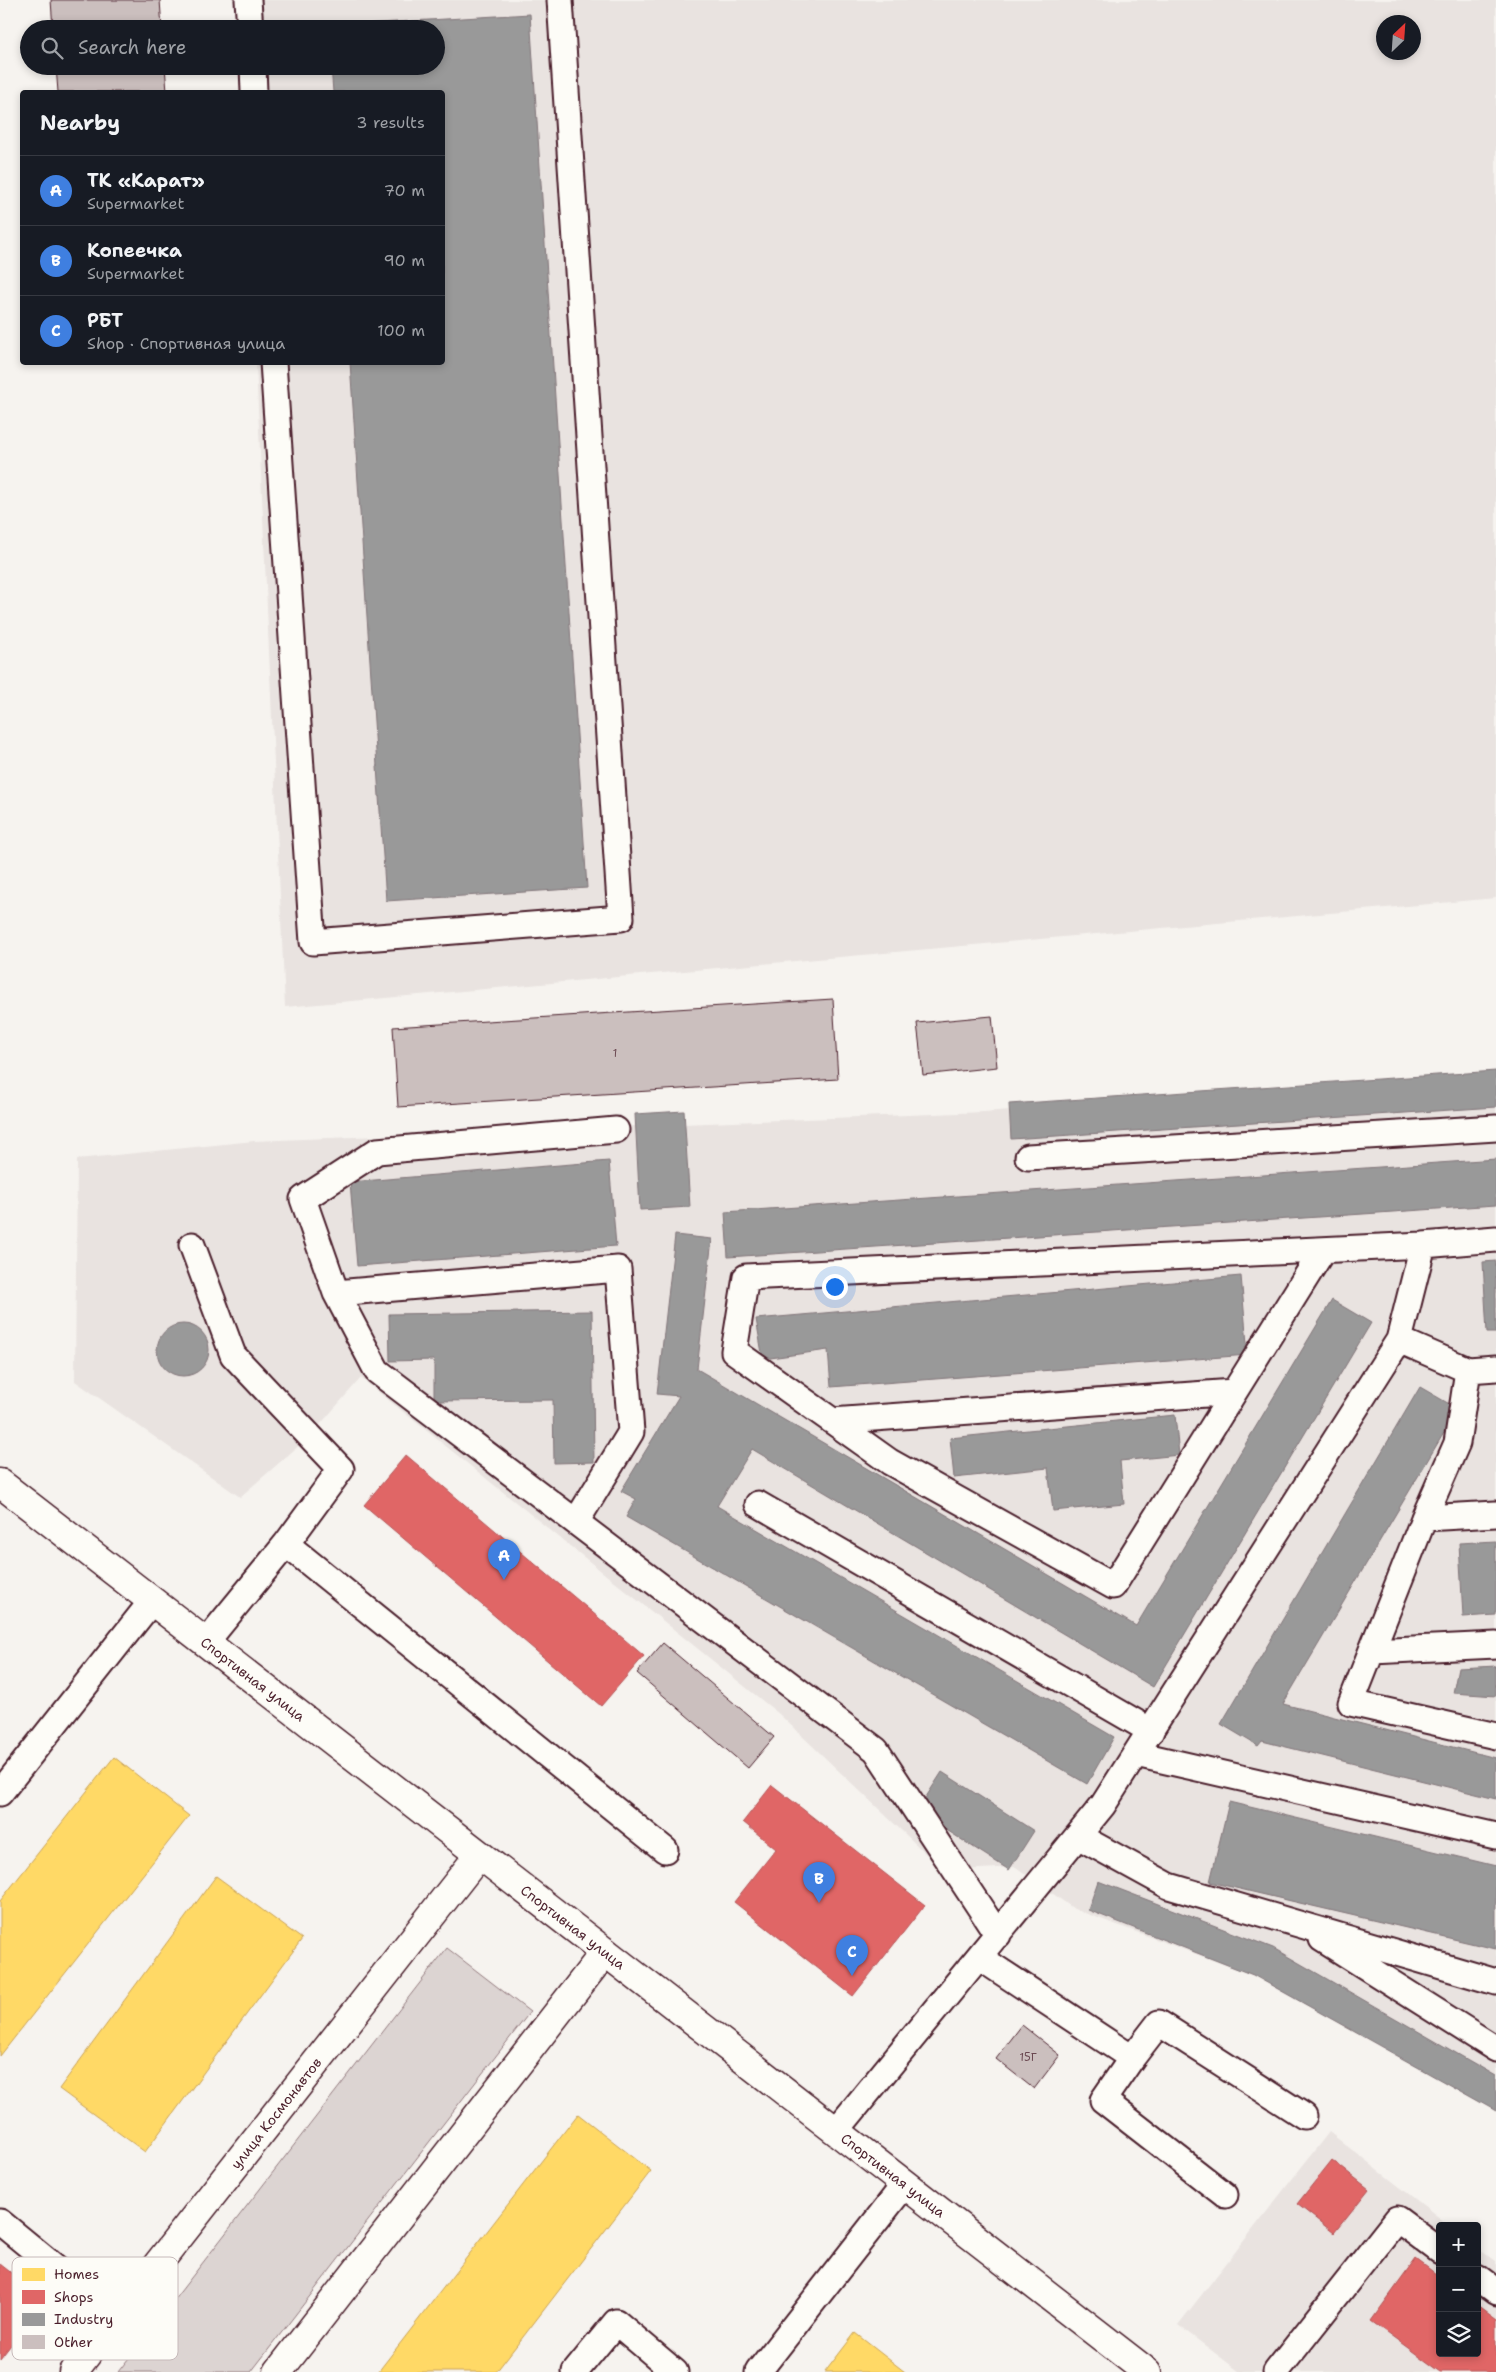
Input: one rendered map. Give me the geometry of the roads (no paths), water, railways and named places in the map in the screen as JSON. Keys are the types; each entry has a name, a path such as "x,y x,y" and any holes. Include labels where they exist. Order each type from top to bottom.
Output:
{"street":[{"name":"Спортивная улица","path":"0,1483 1147,2372"},
{"name":"улица Космонавтов","path":"163,2257 479,1855"},
{"path":"278,2372 605,1952"},
{"name":"улица Космонавтов","path":"72,2372 82,2360"}],"lane":[{"path":"248,0 249,20"},
{"path":"273,365 314,942 621,918 560,0"},
{"path":"253,75 254,90"},
{"path":"1028,1157 1496,1128"},
{"path":"616,1130 377,1151 303,1199 336,1293 377,1371 876,1750 998,1935"},
{"path":"1323,1250 1114,1586 890,1462 734,1351 746,1277 1422,1245 1496,1239"},
{"path":"192,1245 233,1355 341,1468 286,1544 206,1642"},
{"path":"836,2131 1103,1805 1399,1340 1422,1245"},
{"path":"336,1293 618,1269 631,1432 576,1522"},
{"path":"1399,1340 1468,1370 1496,1368"},
{"path":"1468,1370 1457,1443 1424,1518 1351,1703 1496,1736"},
{"path":"832,1421 1234,1392"},
{"path":"758,1504 1151,1731"},
{"path":"1424,1518 1496,1514"},
{"path":"286,1544 665,1850"},
{"path":"0,1793 152,1600"},
{"path":"1372,1651 1496,1644"},
{"path":"1136,1754 1496,1836"},
{"path":"1078,1836 1169,1886 1496,1982"},
{"path":"1296,1923 1496,2049"},
{"path":"979,1957 1132,2058"},
{"path":"1224,2195 1103,2100 1159,2023 1304,2116"},
{"path":"758,2372 905,2184"},
{"path":"1276,2372 1397,2219 1436,2247"},
{"path":"0,2222 43,2257"},
{"path":"1481,2281 1496,2292"},
{"path":"575,2372 616,2322 675,2372"}],"place":[{"name":"ТК «Карат»","path":"504,1580"},
{"name":"Копеечка","path":"819,1903"},
{"name":"РБТ","path":"852,1976"}]}
